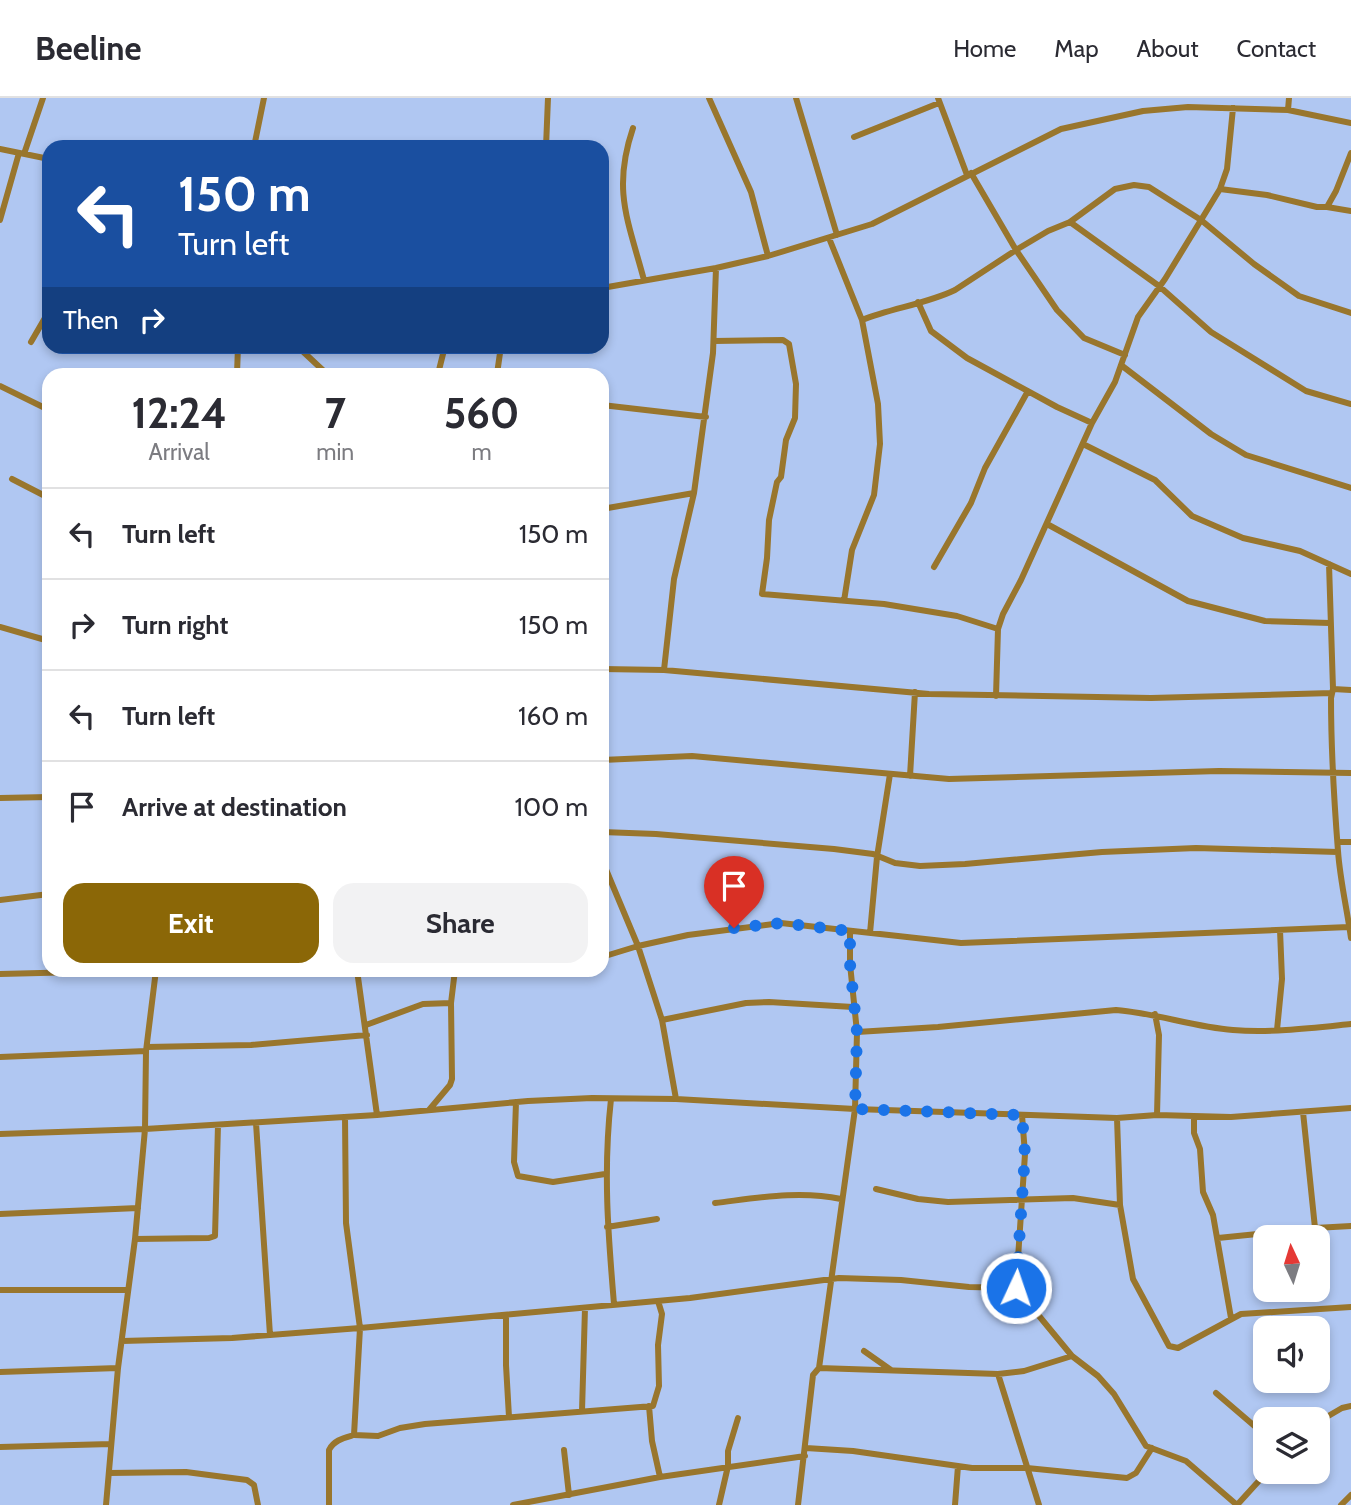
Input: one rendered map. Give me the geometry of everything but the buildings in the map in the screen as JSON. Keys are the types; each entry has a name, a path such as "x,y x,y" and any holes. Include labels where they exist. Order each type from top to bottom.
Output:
{"street":[{"path":"0,220 43,98"},
{"path":"255,140 264,98"},
{"path":"546,140 548,98"},
{"path":"709,98 751,192 768,256"},
{"path":"796,98 833,236 862,320 878,404 880,444 874,495 852,550 844,601"},
{"path":"1288,110 1289,98"},
{"path":"854,136 938,101 969,174 1057,310 1084,338 1125,355"},
{"path":"609,287 768,256 872,223 1061,129 1143,111 1188,107 1288,110 1351,123"},
{"path":"996,696 998,629 1003,614 1092,423 1115,382 1138,317 1220,190 1227,169 1233,108"},
{"path":"633,128 622,165 622,194 644,280"},
{"path":"0,149 42,157"},
{"path":"1327,208 1351,153"},
{"path":"862,320 955,290 1048,231 1070,222 1115,189 1134,185 1149,187 1201,220 1254,264 1299,296 1351,313"},
{"path":"1220,190 1268,195 1317,207 1351,211"},
{"path":"1070,222 1159,286 1211,332 1306,391 1351,404"},
{"path":"664,670 674,579 694,493 706,417 714,341 716,268"},
{"path":"918,302 926,325 938,338 967,358 1092,423"},
{"path":"31,342 42,324"},
{"path":"714,341 783,340 789,344 796,384 795,411 769,520 762,594 884,604 957,616 998,629"},
{"path":"303,354 315,368"},
{"path":"1121,365 1211,434 1246,456 1351,488"},
{"path":"0,386 42,407"},
{"path":"934,567 971,503 985,468 1028,391"},
{"path":"609,406 706,417"},
{"path":"1083,444 1155,480 1192,516 1243,538 1300,551 1351,574"},
{"path":"12,479 42,494"},
{"path":"609,508 694,493"},
{"path":"1046,524 1188,601 1265,621 1330,623"},
{"path":"1329,564 1333,772 1338,852 1351,938"},
{"path":"0,627 42,639"},
{"path":"609,669 664,670 915,692 996,696 1138,698 1351,690"},
{"path":"910,776 915,692"},
{"path":"609,760 692,756 948,779 1219,771 1351,773"},
{"path":"870,933 877,857 890,774"},
{"path":"0,798 42,797"},
{"path":"609,832 834,849 920,866 1000,862 1102,852 1196,848 1338,852"},
{"path":"1338,842 1351,842"},
{"path":"609,884 638,946 662,1020 676,1099"},
{"path":"0,900 42,895"},
{"path":"609,955 688,935 781,923 961,943 1280,930 1350,923"},
{"path":"1277,1030 1282,979 1280,930"},
{"path":"798,1505 813,1375 819,1368 855,1109 857,1032 850,964 850,931"},
{"path":"0,974 42,973"},
{"path":"106,1505 118,1368 135,1239 145,1129 146,1049 157,977"},
{"path":"358,977 377,1115"},
{"path":"429,1111 452,1079 451,1003 454,977"},
{"path":"366,1026 424,1004 451,1003"},
{"path":"662,1020 746,1003 853,1007"},
{"path":"857,1032 1116,1010 1155,1014 1191,1024 1233,1030 1277,1030 1351,1024"},
{"path":"1155,1014 1159,1035 1157,1115"},
{"path":"0,1057 251,1045 367,1035"},
{"path":"0,1134 256,1123 516,1102 611,1100 676,1099 855,1109 1117,1118 1157,1115 1194,1117 1351,1108"},
{"path":"611,1100 605,1174 614,1304"},
{"path":"516,1102 514,1162 518,1177 553,1182 605,1174"},
{"path":"1303,1112 1315,1225"},
{"path":"1022,1115 1025,1154 1016,1288 1072,1356 1098,1376 1114,1394 1143,1442 1185,1461 1237,1505 1256,1484"},
{"path":"345,1117 346,1223 360,1328 354,1435"},
{"path":"1194,1117 1194,1133 1200,1149 1203,1192 1213,1215 1231,1318"},
{"path":"1117,1118 1119,1205 1133,1279 1169,1346 1178,1348 1231,1318 1251,1312 1351,1307"},
{"path":"256,1123 270,1335"},
{"path":"135,1239 215,1236 218,1125"},
{"path":"876,1189 918,1199 948,1202 1073,1198 1119,1205"},
{"path":"715,1203 818,1194 841,1199"},
{"path":"0,1214 138,1208"},
{"path":"607,1227 657,1219"},
{"path":"1330,1227 1351,1226"},
{"path":"1218,1238 1253,1234"},
{"path":"122,1341 360,1328 658,1301 856,1277 969,1287 1016,1288"},
{"path":"0,1290 128,1290"},
{"path":"329,1505 329,1450 341,1439 354,1435 379,1436 400,1428 425,1424 653,1406 660,1386 658,1345 662,1314 658,1301"},
{"path":"582,1411 585,1308"},
{"path":"506,1315 509,1417"},
{"path":"864,1351 891,1370"},
{"path":"819,1368 998,1374 1024,1371 1072,1356"},
{"path":"0,1372 118,1368"},
{"path":"998,1374 1039,1505"},
{"path":"1216,1394 1253,1425"},
{"path":"649,1406 652,1441 660,1477"},
{"path":"1330,1415 1351,1406"},
{"path":"719,1505 728,1466 728,1451 738,1418"},
{"path":"0,1447 111,1444"},
{"path":"513,1505 806,1452 853,1451 958,1466 1027,1468 1128,1478 1136,1473 1152,1448"},
{"path":"564,1450 569,1495"},
{"path":"955,1505 958,1466"},
{"path":"109,1473 186,1472 247,1480 254,1485 258,1505"},
{"path":"1341,1505 1351,1495"}],"route":[{"path":"734,928 781,923 850,931 850,964 858,1056 855,1109 1022,1115 1025,1154 1016,1288"}]}
